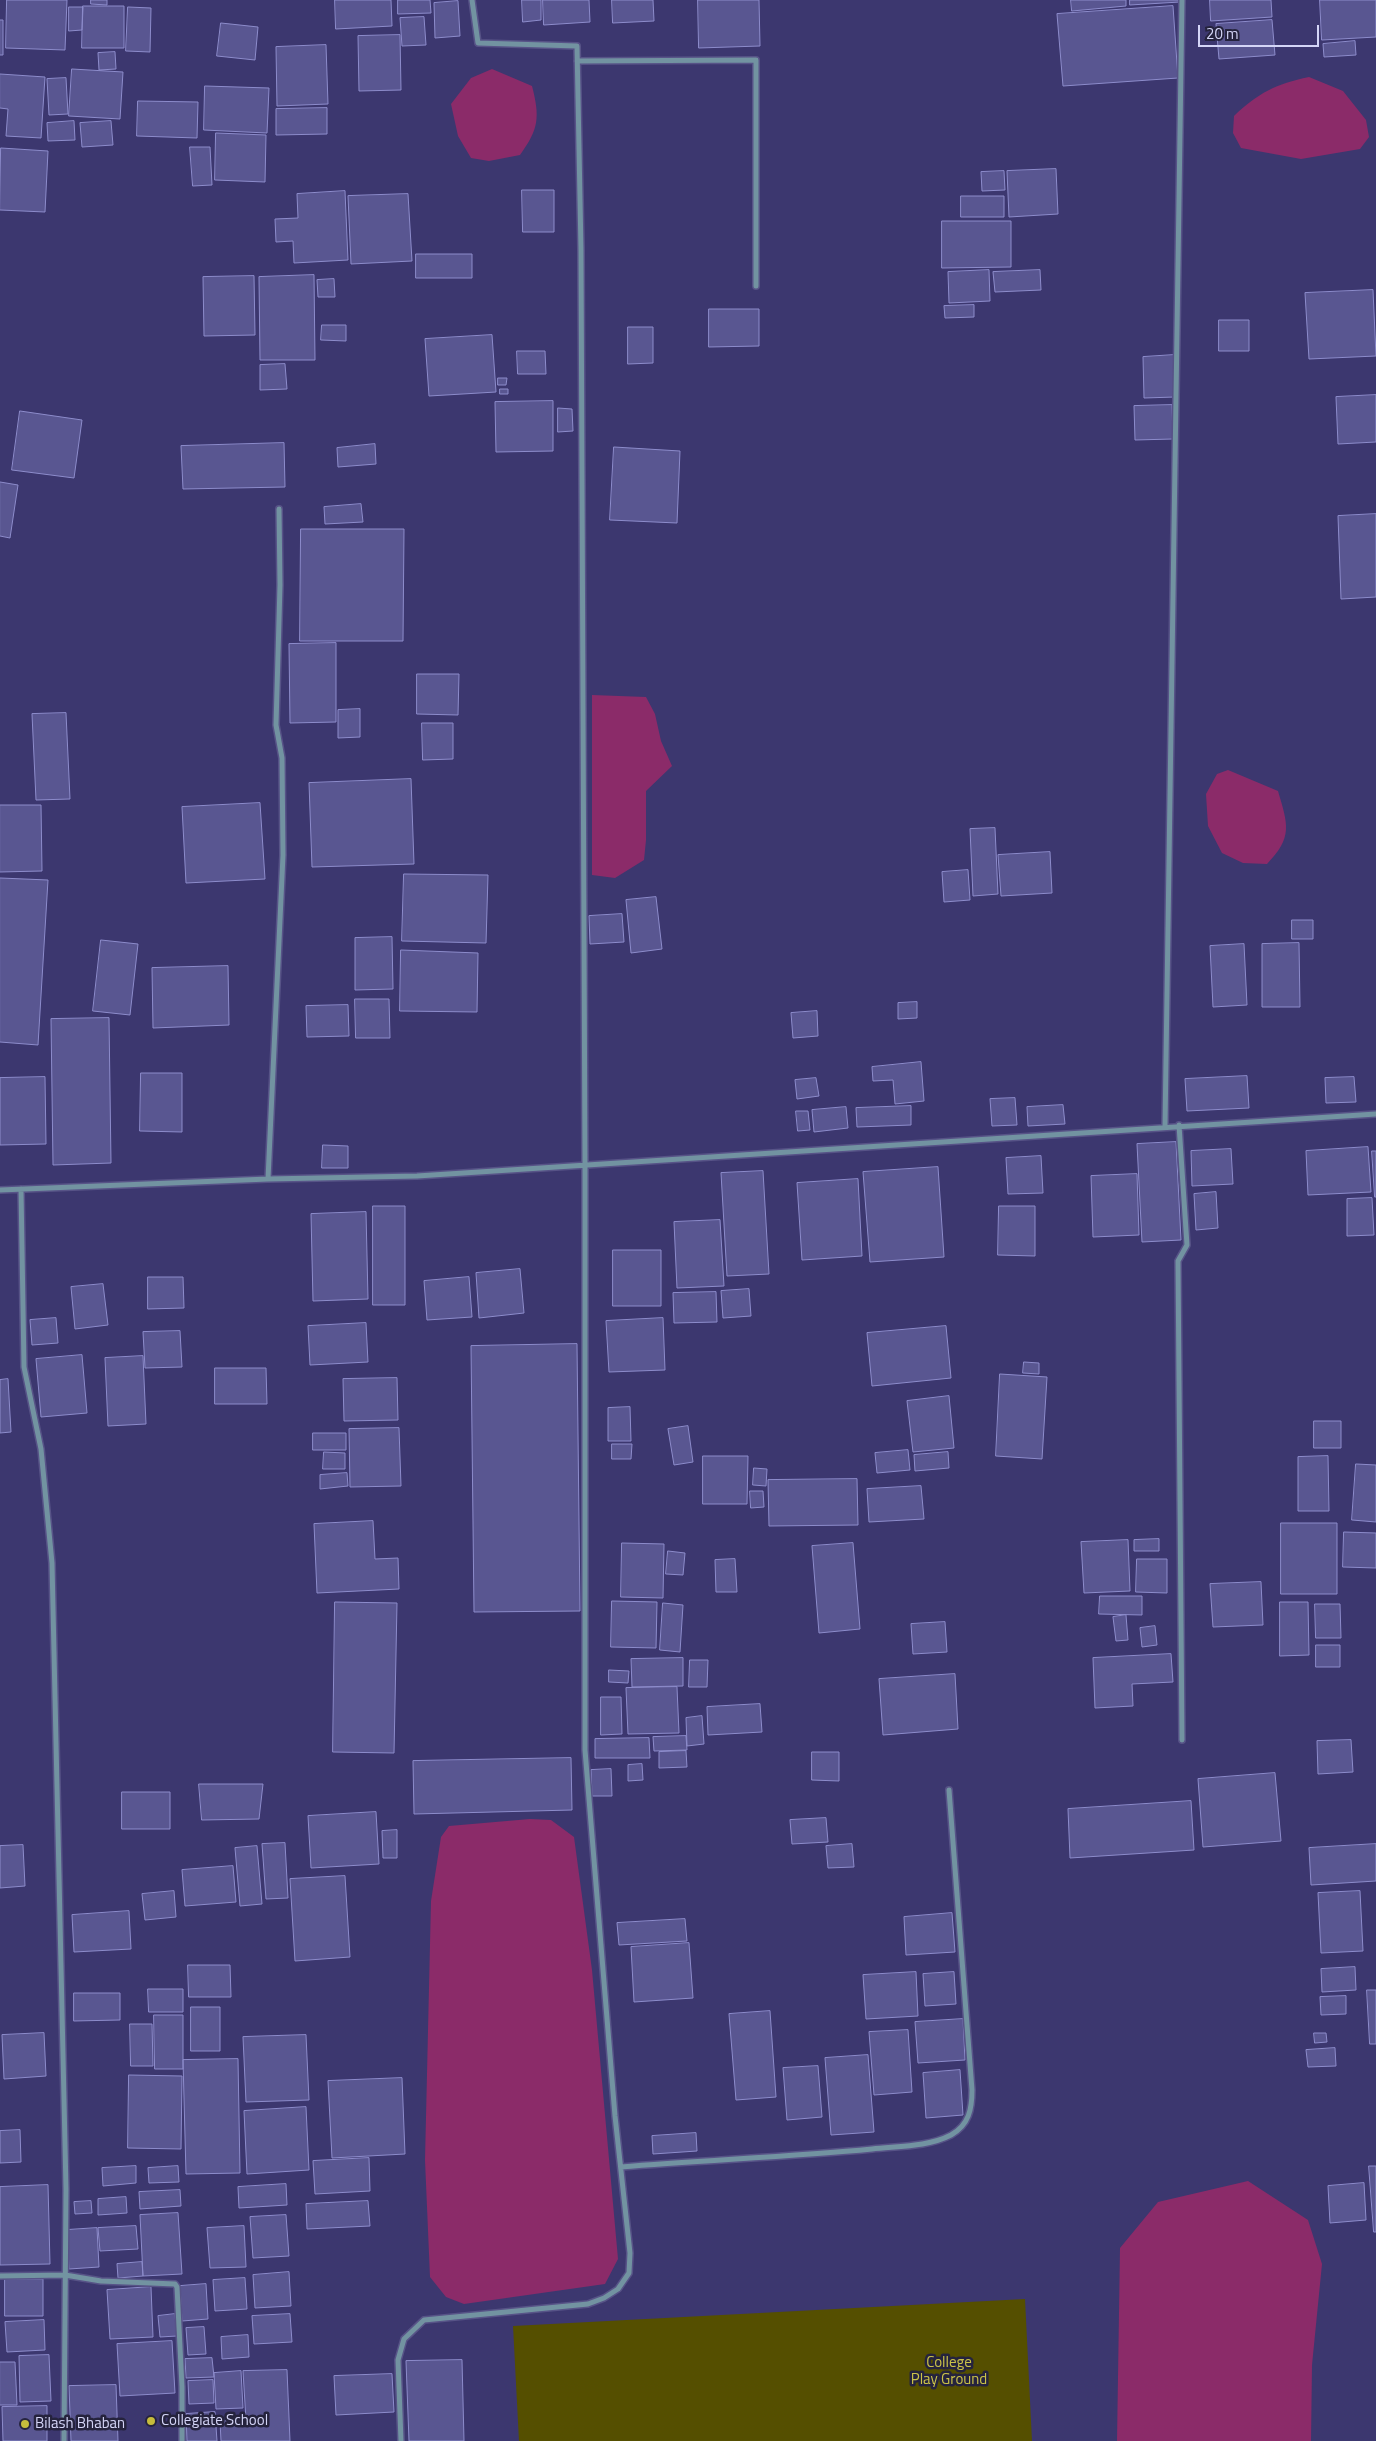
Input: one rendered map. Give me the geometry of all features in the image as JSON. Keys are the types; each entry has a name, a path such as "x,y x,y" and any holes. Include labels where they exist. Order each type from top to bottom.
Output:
{"street":[{"path":"401,2441 398,2360 404,2339 424,2320 588,2304 604,2298 618,2289 629,2273 630,2252 585,1750 585,1165 581,250 577,46 478,43 472,0"},
{"path":"1165,1126 1182,0"},
{"path":"577,61 756,60 756,286"},
{"path":"268,1179 283,855 282,758 276,725 280,585 279,509"},
{"path":"0,1190 268,1179 417,1176 1179,1125 1376,1114"},
{"path":"1179,1125 1187,1245 1178,1261 1182,1740"},
{"path":"21,1189 24,1367 41,1449 52,1563 66,2179 64,2441"},
{"path":"621,2167 839,2152 931,2142 953,2134 968,2119 972,2107 972,2090 949,1790"},
{"path":"0,2276 65,2275 102,2281 169,2283 177,2288 182,2387 182,2441"}],"green space":[{"name":"College Play Ground","path":"1025,2299 1032,2441 519,2441 513,2326"}],"shaded area":[{"path":"492,69 532,86 537,115 531,138 520,155 489,161 471,158 458,136 451,104 471,78"},
{"path":"1309,77 1343,91 1366,120 1369,137 1360,149 1301,159 1241,148 1233,133 1234,116 1251,101 1268,90"},
{"path":"592,695 646,697 655,714 661,741 672,766 646,791 644,860 615,878 592,875"},
{"path":"1228,770 1278,791 1286,822 1285,838 1267,864 1243,863 1222,853 1208,826 1206,794 1217,774"},
{"path":"530,1819 551,1820 574,1837 592,1970 618,2259 605,2284 464,2304 446,2297 430,2277 425,2160 431,1901 441,1837 449,1826"},
{"path":"1248,2181 1308,2220 1322,2264 1312,2365 1311,2441 1117,2441 1120,2248 1158,2202"}],"building":[{"path":"7,0 67,0 65,50 6,48"},
{"path":"91,0 107,0 107,5 91,4"},
{"path":"335,0 391,0 392,26 336,29"},
{"path":"398,0 430,0 431,13 398,14"},
{"path":"522,0 541,0 541,20 523,22"},
{"path":"543,0 589,0 590,22 544,25"},
{"path":"612,0 653,0 654,21 613,23"},
{"path":"698,0 759,0 760,46 699,48"},
{"path":"1071,0 1126,0 1126,6 1072,11"},
{"path":"1130,0 1180,0 1180,2 1130,5"},
{"path":"1210,0 1271,0 1272,17 1211,21"},
{"path":"1320,0 1376,0 1376,37 1322,40"},
{"path":"458,1 460,36 435,38 434,3"},
{"path":"83,6 124,6 124,48 82,48"},
{"path":"1173,6 1178,78 1063,86 1057,14"},
{"path":"69,7 83,7 82,30 69,31"},
{"path":"128,7 151,8 150,52 126,51"},
{"path":"424,17 426,45 402,46 400,18"},
{"path":"0,20 3,20 3,55 0,55"},
{"path":"1272,20 1275,55 1219,59 1216,24"},
{"path":"221,23 258,27 255,60 217,56"},
{"path":"400,35 401,90 359,91 358,36"},
{"path":"1355,41 1356,55 1324,57 1323,44"},
{"path":"326,45 328,104 277,106 276,47"},
{"path":"115,52 116,69 99,70 98,53"},
{"path":"72,69 123,72 120,119 69,116"},
{"path":"0,74 45,77 41,138 6,136 8,109 0,108"},
{"path":"66,78 68,114 49,115 47,79"},
{"path":"205,86 269,88 267,133 204,130"},
{"path":"138,101 198,102 197,138 137,136"},
{"path":"327,108 327,134 276,135 276,109"},
{"path":"74,121 75,140 48,141 47,123"},
{"path":"111,121 113,145 82,147 80,123"},
{"path":"216,133 266,135 265,182 215,180"},
{"path":"190,147 210,147 212,185 193,186"},
{"path":"1,148 48,151 45,212 0,210"},
{"path":"1056,169 1058,214 1009,217 1007,171"},
{"path":"1004,171 1005,190 982,191 981,172"},
{"path":"522,190 554,190 554,232 523,232"},
{"path":"345,191 348,260 294,263 293,241 276,242 275,219 298,218 297,194"},
{"path":"408,194 412,261 351,264 348,196"},
{"path":"961,196 1004,196 1004,217 961,217"},
{"path":"942,221 1011,221 1011,267 942,268"},
{"path":"416,254 472,254 472,278 416,278"},
{"path":"989,270 990,301 949,303 948,272"},
{"path":"1040,270 1041,290 995,292 993,272"},
{"path":"314,275 315,360 260,360 259,277"},
{"path":"254,276 255,335 204,336 203,277"},
{"path":"334,279 335,297 318,297 317,280"},
{"path":"1373,290 1376,356 1309,359 1305,293"},
{"path":"974,305 974,317 945,318 944,306"},
{"path":"709,309 759,309 759,346 709,347"},
{"path":"1219,320 1249,320 1249,351 1219,351"},
{"path":"322,325 346,325 346,341 321,340"},
{"path":"628,327 653,327 653,363 628,364"},
{"path":"492,335 496,392 429,396 425,339"},
{"path":"517,351 545,351 546,374 518,374"},
{"path":"1174,355 1175,397 1144,398 1143,357"},
{"path":"285,364 287,389 260,390 260,365"},
{"path":"498,378 507,378 506,385 498,385"},
{"path":"500,389 508,389 508,394 500,394"},
{"path":"1376,395 1376,442 1338,444 1336,397"},
{"path":"553,401 553,451 496,452 495,402"},
{"path":"1172,405 1173,439 1135,440 1134,406"},
{"path":"558,408 572,409 573,431 558,432"},
{"path":"20,411 82,420 74,478 12,470"},
{"path":"284,443 285,487 183,489 181,446"},
{"path":"375,444 376,464 338,467 337,448"},
{"path":"614,447 680,451 677,523 610,520"},
{"path":"0,482 18,485 10,538 0,536"},
{"path":"361,504 363,522 325,524 324,507"},
{"path":"1376,514 1376,597 1341,599 1338,516"},
{"path":"301,529 404,529 403,641 300,641"},
{"path":"336,643 336,722 290,723 289,644"},
{"path":"417,674 459,674 458,715 417,714"},
{"path":"360,709 360,737 338,738 338,710"},
{"path":"66,713 70,799 36,800 32,714"},
{"path":"422,723 453,723 453,759 423,760"},
{"path":"411,779 414,864 312,867 309,783"},
{"path":"260,803 265,879 186,883 182,807"},
{"path":"0,805 41,805 42,871 0,872"},
{"path":"995,828 998,894 973,896 970,829"},
{"path":"1050,852 1052,893 1001,896 998,855"},
{"path":"968,870 970,900 944,902 942,872"},
{"path":"404,874 488,875 486,943 402,941"},
{"path":"0,878 48,880 38,1045 0,1042"},
{"path":"656,897 662,949 631,953 626,900"},
{"path":"622,914 624,942 590,944 589,916"},
{"path":"1292,920 1313,920 1313,939 1292,939"},
{"path":"392,937 393,989 355,990 355,938"},
{"path":"101,940 138,944 130,1015 93,1011"},
{"path":"1299,943 1300,1007 1262,1007 1262,944"},
{"path":"1244,944 1247,1005 1213,1007 1210,946"},
{"path":"401,950 478,953 477,1012 400,1011"},
{"path":"228,966 229,1025 153,1028 152,968"},
{"path":"355,999 389,999 390,1038 356,1038"},
{"path":"917,1002 917,1018 898,1019 898,1003"},
{"path":"348,1005 349,1036 307,1037 306,1006"},
{"path":"817,1011 818,1036 793,1038 791,1013"},
{"path":"109,1018 111,1163 53,1165 51,1019"},
{"path":"921,1062 924,1101 895,1104 893,1080 873,1081 872,1067"},
{"path":"141,1073 182,1073 182,1132 140,1131"},
{"path":"1247,1076 1249,1108 1187,1111 1185,1079"},
{"path":"45,1077 46,1144 0,1145 0,1078"},
{"path":"1354,1077 1356,1102 1326,1103 1325,1078"},
{"path":"816,1078 819,1096 797,1099 795,1080"},
{"path":"1015,1098 1017,1125 992,1126 990,1099"},
{"path":"1063,1105 1065,1124 1028,1126 1027,1107"},
{"path":"911,1106 911,1125 857,1127 856,1108"},
{"path":"846,1107 848,1128 814,1132 812,1110"},
{"path":"796,1111 808,1111 810,1130 798,1131"},
{"path":"1176,1142 1181,1240 1142,1242 1137,1144"},
{"path":"323,1145 348,1146 348,1168 322,1168"},
{"path":"1368,1147 1371,1192 1308,1195 1306,1151"},
{"path":"1231,1149 1233,1184 1192,1186 1191,1151"},
{"path":"1372,1151 1376,1151 1376,1197 1375,1197"},
{"path":"1041,1156 1043,1193 1008,1194 1006,1158"},
{"path":"938,1167 944,1257 870,1262 863,1172"},
{"path":"763,1171 769,1274 727,1276 721,1173"},
{"path":"1137,1174 1139,1235 1093,1237 1091,1176"},
{"path":"858,1179 862,1256 802,1260 797,1183"},
{"path":"1216,1192 1218,1228 1196,1230 1194,1194"},
{"path":"1372,1198 1374,1235 1347,1236 1347,1199"},
{"path":"373,1206 405,1206 405,1305 373,1305"},
{"path":"999,1206 1035,1206 1035,1256 998,1255"},
{"path":"366,1212 368,1299 313,1301 311,1214"},
{"path":"720,1220 724,1286 677,1288 674,1222"},
{"path":"613,1250 661,1250 661,1306 613,1306"},
{"path":"520,1269 524,1313 479,1318 476,1273"},
{"path":"148,1277 183,1277 184,1308 148,1309"},
{"path":"469,1277 472,1317 427,1320 424,1281"},
{"path":"103,1284 108,1325 75,1329 71,1287"},
{"path":"749,1289 751,1316 723,1318 721,1291"},
{"path":"716,1292 717,1322 674,1323 673,1293"},
{"path":"56,1318 58,1343 32,1345 30,1320"},
{"path":"663,1318 665,1370 609,1372 606,1321"},
{"path":"366,1323 368,1362 310,1365 308,1326"},
{"path":"946,1326 951,1378 872,1386 867,1333"},
{"path":"180,1331 182,1367 145,1368 143,1332"},
{"path":"577,1344 580,1611 474,1612 471,1346"},
{"path":"82,1355 87,1413 41,1417 36,1359"},
{"path":"143,1356 146,1424 108,1426 105,1358"},
{"path":"1024,1362 1039,1363 1039,1374 1023,1373"},
{"path":"215,1368 266,1368 267,1404 215,1404"},
{"path":"1000,1374 1047,1377 1042,1459 996,1456"},
{"path":"397,1378 398,1420 344,1421 343,1379"},
{"path":"8,1379 11,1432 0,1433 0,1380"},
{"path":"949,1396 954,1448 913,1452 907,1401"},
{"path":"630,1407 631,1441 608,1441 608,1408"},
{"path":"1314,1421 1341,1421 1341,1448 1314,1448"},
{"path":"688,1426 693,1462 674,1465 668,1429"},
{"path":"399,1428 401,1486 350,1487 349,1429"},
{"path":"313,1433 346,1433 346,1450 313,1450"},
{"path":"612,1444 632,1444 631,1459 612,1459"},
{"path":"908,1450 910,1470 877,1473 875,1453"},
{"path":"324,1452 345,1453 345,1469 323,1469"},
{"path":"948,1452 949,1468 915,1471 914,1455"},
{"path":"703,1456 748,1456 747,1504 703,1504"},
{"path":"1328,1456 1329,1511 1298,1511 1298,1457"},
{"path":"1356,1464 1376,1465 1376,1522 1352,1520"},
{"path":"754,1468 767,1469 766,1486 753,1485"},
{"path":"347,1473 348,1486 320,1489 320,1475"},
{"path":"857,1479 858,1525 769,1526 768,1480"},
{"path":"921,1486 924,1519 869,1522 867,1489"},
{"path":"750,1491 763,1491 764,1507 751,1508"},
{"path":"373,1521 375,1559 398,1558 399,1589 317,1593 314,1524"},
{"path":"1281,1523 1337,1523 1337,1594 1281,1594"},
{"path":"1344,1532 1376,1533 1376,1568 1343,1567"},
{"path":"1159,1539 1159,1551 1134,1551 1134,1540"},
{"path":"1128,1540 1130,1591 1084,1593 1081,1542"},
{"path":"622,1543 664,1544 663,1598 621,1597"},
{"path":"853,1543 860,1629 819,1633 812,1546"},
{"path":"668,1551 685,1553 683,1575 666,1574"},
{"path":"735,1559 737,1592 716,1592 715,1560"},
{"path":"1137,1559 1167,1559 1167,1593 1136,1592"},
{"path":"1261,1582 1263,1625 1213,1627 1210,1584"},
{"path":"1100,1596 1142,1596 1142,1615 1099,1614"},
{"path":"612,1601 657,1602 656,1648 611,1647"},
{"path":"335,1602 397,1603 394,1753 333,1752"},
{"path":"1280,1602 1308,1602 1309,1655 1280,1656"},
{"path":"663,1603 683,1605 680,1652 660,1650"},
{"path":"1315,1604 1340,1604 1341,1638 1316,1638"},
{"path":"1126,1615 1128,1640 1116,1641 1113,1617"},
{"path":"945,1622 947,1652 913,1654 911,1624"},
{"path":"1155,1626 1157,1645 1142,1647 1140,1628"},
{"path":"1316,1645 1340,1645 1340,1667 1316,1667"},
{"path":"1171,1654 1173,1682 1132,1684 1133,1706 1095,1708 1093,1658"},
{"path":"683,1658 683,1686 632,1687 631,1659"},
{"path":"690,1660 708,1660 707,1687 689,1687"},
{"path":"609,1670 629,1671 628,1683 609,1682"},
{"path":"955,1674 958,1729 883,1735 879,1679"},
{"path":"677,1687 679,1733 628,1734 626,1688"},
{"path":"601,1697 621,1697 622,1734 601,1735"},
{"path":"760,1704 762,1732 708,1735 707,1707"},
{"path":"702,1716 704,1744 687,1746 686,1718"},
{"path":"686,1736 687,1750 654,1751 653,1737"},
{"path":"649,1738 650,1758 595,1758 595,1739"},
{"path":"1351,1740 1353,1772 1318,1774 1317,1741"},
{"path":"686,1751 687,1767 659,1768 659,1752"},
{"path":"812,1752 839,1752 839,1781 812,1780"},
{"path":"571,1758 572,1810 414,1814 413,1761"},
{"path":"642,1764 643,1780 628,1781 628,1765"},
{"path":"611,1769 612,1796 592,1796 591,1770"},
{"path":"1275,1773 1281,1841 1203,1847 1198,1779"},
{"path":"199,1784 263,1784 259,1819 202,1820"},
{"path":"122,1792 170,1792 170,1829 122,1829"},
{"path":"1191,1801 1194,1850 1070,1858 1068,1809"},
{"path":"376,1812 379,1864 311,1868 308,1816"},
{"path":"826,1818 828,1842 792,1844 790,1820"},
{"path":"397,1830 397,1858 383,1858 382,1831"},
{"path":"285,1843 288,1898 266,1899 262,1844"},
{"path":"852,1844 854,1867 828,1868 826,1846"},
{"path":"1376,1844 1376,1881 1311,1885 1309,1848"},
{"path":"23,1845 25,1886 0,1888 0,1846"},
{"path":"257,1846 262,1904 240,1906 235,1848"},
{"path":"233,1866 236,1902 185,1906 182,1870"},
{"path":"345,1876 350,1957 295,1961 290,1879"},
{"path":"174,1891 176,1917 145,1920 142,1894"},
{"path":"1360,1891 1363,1951 1321,1953 1318,1893"},
{"path":"129,1911 131,1949 74,1952 72,1915"},
{"path":"952,1913 955,1952 906,1955 904,1917"},
{"path":"685,1919 687,1941 619,1945 617,1923"},
{"path":"689,1943 693,1998 634,2002 631,1947"},
{"path":"188,1965 230,1965 231,1997 189,1997"},
{"path":"1355,1967 1356,1990 1322,1992 1321,1969"},
{"path":"916,1972 918,2016 866,2019 863,1975"},
{"path":"954,1972 956,2004 925,2006 923,1974"},
{"path":"148,1989 183,1989 183,2012 149,2012"},
{"path":"1367,1990 1376,1990 1376,2044 1370,2044"},
{"path":"74,1993 120,1993 120,2020 74,2021"},
{"path":"1346,1996 1346,2014 1321,2015 1320,1997"},
{"path":"191,2007 220,2007 220,2051 191,2051"},
{"path":"770,2011 776,2097 736,2100 729,2014"},
{"path":"154,2015 183,2015 183,2069 155,2069"},
{"path":"963,2019 965,2060 918,2063 915,2022"},
{"path":"130,2024 152,2024 153,2066 131,2066"},
{"path":"908,2030 912,2092 874,2095 869,2032"},
{"path":"44,2033 46,2076 4,2079 2,2035"},
{"path":"1314,2033 1326,2033 1327,2042 1315,2043"},
{"path":"306,2035 309,2100 246,2102 243,2037"},
{"path":"1335,2048 1336,2066 1308,2067 1306,2050"},
{"path":"868,2055 874,2132 831,2135 825,2058"},
{"path":"238,2059 240,2173 186,2174 183,2060"},
{"path":"818,2066 822,2117 787,2120 783,2068"},
{"path":"960,2070 963,2115 926,2118 923,2073"},
{"path":"129,2075 182,2076 181,2149 128,2148"},
{"path":"402,2078 405,2154 332,2158 328,2081"},
{"path":"306,2107 309,2170 247,2174 244,2111"},
{"path":"20,2130 21,2162 0,2163 0,2131"},
{"path":"696,2133 697,2151 653,2154 652,2136"},
{"path":"369,2158 370,2191 315,2194 313,2161"},
{"path":"136,2166 136,2183 103,2186 102,2168"},
{"path":"178,2166 179,2182 149,2183 148,2168"},
{"path":"1369,2166 1376,2166 1376,2232 1374,2232"},
{"path":"1364,2183 1366,2220 1330,2223 1328,2186"},
{"path":"286,2184 287,2205 239,2208 238,2187"},
{"path":"48,2185 50,2264 0,2265 0,2187"},
{"path":"180,2190 181,2206 140,2209 139,2192"},
{"path":"126,2197 127,2213 98,2215 98,2199"},
{"path":"91,2201 92,2213 75,2214 74,2202"},
{"path":"368,2201 370,2226 307,2229 306,2204"},
{"path":"178,2213 182,2274 143,2276 140,2215"},
{"path":"286,2215 289,2256 253,2258 250,2217"},
{"path":"136,2226 138,2249 100,2251 98,2228"},
{"path":"244,2226 246,2267 210,2268 207,2228"},
{"path":"97,2228 99,2267 69,2269 67,2230"},
{"path":"142,2262 143,2276 118,2278 117,2264"},
{"path":"289,2272 291,2306 255,2308 253,2275"},
{"path":"245,2278 247,2309 215,2311 213,2280"},
{"path":"5,2279 43,2279 43,2316 5,2316"},
{"path":"206,2284 208,2319 182,2321 180,2286"},
{"path":"151,2287 153,2337 110,2339 107,2290"},
{"path":"175,2314 177,2336 160,2337 158,2316"},
{"path":"290,2314 292,2342 254,2344 252,2316"},
{"path":"44,2320 45,2350 7,2352 5,2322"},
{"path":"204,2327 206,2354 188,2355 186,2328"},
{"path":"248,2335 249,2357 222,2359 221,2337"},
{"path":"172,2341 175,2393 120,2396 117,2344"},
{"path":"49,2355 51,2401 20,2402 19,2356"},
{"path":"212,2358 214,2377 186,2378 185,2359"},
{"path":"462,2360 464,2441 409,2441 406,2361"},
{"path":"0,2362 15,2362 17,2405 0,2405"},
{"path":"287,2370 290,2441 221,2441 220,2421 246,2420 243,2371"},
{"path":"241,2371 243,2408 216,2409 214,2373"},
{"path":"392,2374 394,2412 336,2415 334,2376"},
{"path":"213,2380 214,2403 189,2404 188,2381"},
{"path":"116,2385 118,2441 71,2441 69,2386"},
{"name":"Bilash Bhaban","path":"47,2406 47,2441 3,2441 2,2407"},
{"path":"215,2412 217,2441 187,2441 186,2414"}],"place":[{"name":"Collegiate School","path":"151,2421"},
{"name":"Bilash Bhaban","path":"25,2424"}]}
